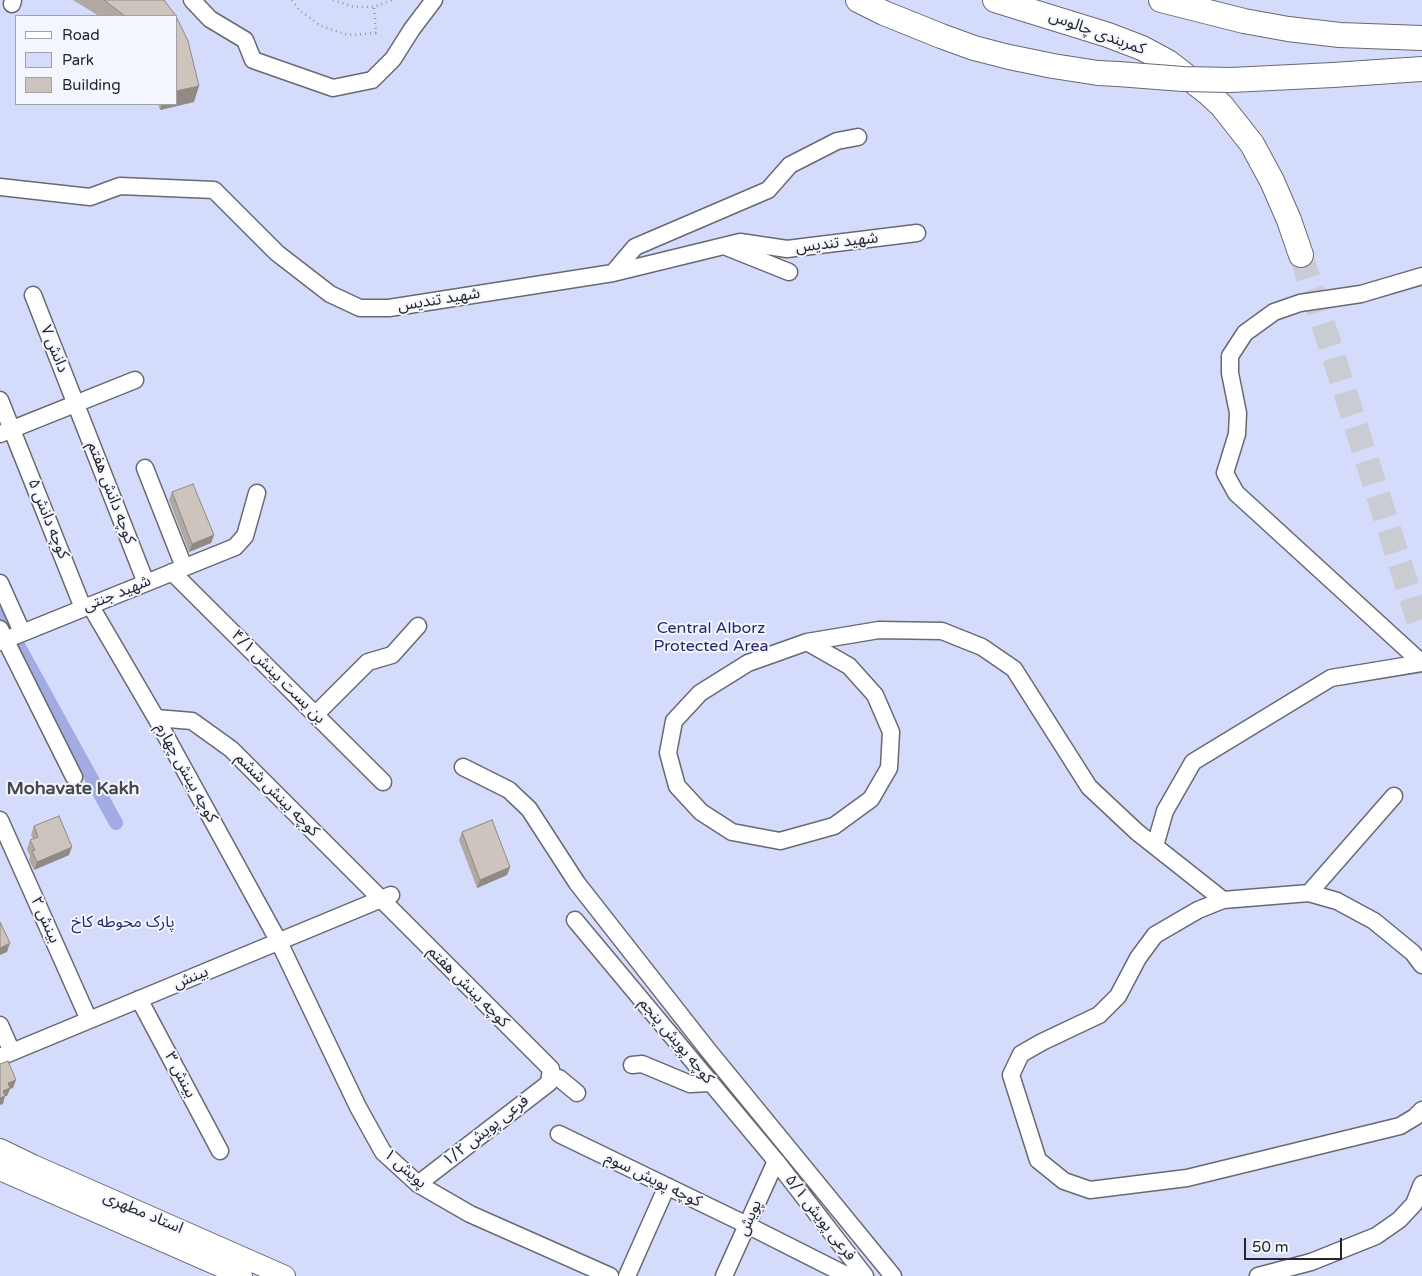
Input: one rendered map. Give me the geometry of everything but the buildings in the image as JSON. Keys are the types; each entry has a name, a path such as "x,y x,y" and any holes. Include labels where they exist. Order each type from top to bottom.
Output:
{"highway":[{"path":"858,0 884,13 974,48 1053,66 1098,73 1183,79 1231,80 1422,69"},
{"name":"کمربندی چالوس","path":"996,0 1108,34 1142,48 1168,62 1208,92 1222,106 1252,144 1272,181 1302,255"},
{"path":"1161,0 1244,21 1288,29 1340,35 1422,38"}],"main road":[{"name":"استاد مطهری","path":"0,1149 286,1276"},
{"name":"استاد مطهری","path":"0,1170 242,1276"}],"street":[{"path":"192,0 210,19 245,40 253,60 333,88 372,80 393,60 412,29 434,0"},
{"path":"613,273 635,247 768,190 790,165 837,141 858,137"},
{"name":"شهید تندیس","path":"0,187 90,196 120,186 214,190 277,254 330,294 360,308 389,308 613,273 740,242 787,249 917,233"},
{"path":"724,246 789,272"},
{"path":"1422,276 1361,294 1300,303 1274,312 1246,333 1230,356 1230,373 1238,413 1236,434 1225,474 1236,493 1422,663"},
{"name":"دانش ۷","path":"33,295 76,404"},
{"path":"6,432 135,380"},
{"name":"کوچه دانش ۵","path":"0,400 6,432 87,606"},
{"name":"کوچه دانش هفتم","path":"76,404 146,582"},
{"path":"145,468 178,570"},
{"name":"شهید جنتی","path":"9,636 235,547 245,536 257,493"},
{"name":"بن بست بینش ۴/۱","path":"178,570 383,782"},
{"path":"0,583 9,636 74,777"},
{"name":"کوچه بینش چهارم","path":"87,606 156,718 279,942"},
{"path":"316,714 368,662 392,655 418,626"},
{"path":"807,642 849,666 875,695 892,732 889,768 872,799 834,826 780,841 732,832 702,812 677,786 668,752 674,721 700,694 748,663 807,642 879,630 942,632 982,647 1014,669 1089,787 1137,832 1223,900"},
{"path":"1155,846 1165,811 1193,762 1331,678 1422,663"},
{"name":"کوچه بینش ششم","path":"156,718 192,721 231,749 387,897"},
{"path":"463,767 509,790 529,809 576,883 708,1050 893,1276"},
{"path":"1309,893 1394,796"},
{"name":"بینش ۲","path":"0,820 89,1020"},
{"path":"1422,965 1413,953 1374,921 1337,901 1309,893 1223,900 1198,910 1155,935 1138,958 1118,996 1099,1015 1021,1054 1011,1075 1038,1160 1064,1181 1090,1190 1187,1178 1400,1126 1416,1117 1422,1110"},
{"name":"بینش","path":"6,1054 387,897"},
{"name":"کوچه بینش هفتم","path":"387,897 550,1069 550,1076"},
{"name":"کوچه پویش پنجم","path":"575,920 776,1161"},
{"name":"پویش ۱","path":"279,942 358,1107 383,1152 418,1184 470,1214 610,1276"},
{"name":"بینش ۳","path":"139,999 220,1151"},
{"path":"0,1025 6,1054"},
{"path":"632,1064 642,1064 690,1084 711,1083"},
{"path":"550,1076 559,1078 576,1093"},
{"name":"فرعی پویش ۱/۲","path":"418,1184 548,1083 550,1076"},
{"name":"کوچه پویش سوم","path":"559,1134 848,1276"},
{"name":"پویش","path":"724,1276 776,1161"},
{"name":"فرعی پویش ۵/۱","path":"776,1161 864,1276"},
{"path":"0,1181 8,1184 27,1182"},
{"path":"1258,1276 1311,1262 1376,1236 1418,1205 1422,1184"},
{"path":"627,1276 667,1186"}],"path":[{"path":"292,0 299,10 321,26 348,35 376,33 374,7"},
{"path":"333,0 354,8 374,7 392,0"}],"green space":[{"name":"Central Alborz Protected Area","path":"0,0 1422,0 1422,1276 0,1276"}],"waterway":[{"path":"0,605 17,643 116,823"}],"tunnel":[{"path":"1301,255 1422,632"}],"district":[{"name":"Mohavate Kakh","path":"73,789"}],"park label":[{"name":"پارک محوطه کاخ","path":"123,923"}]}
